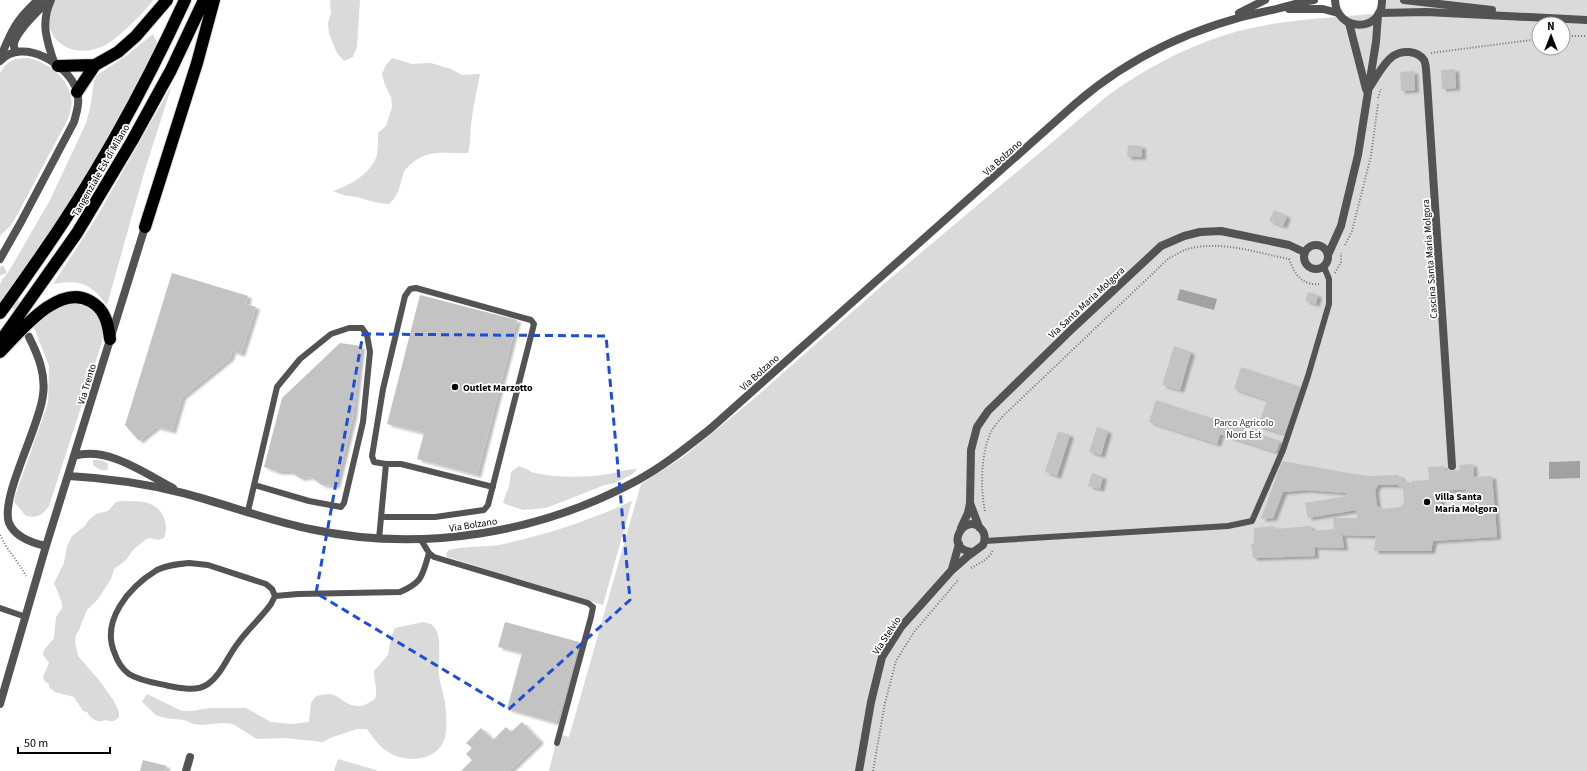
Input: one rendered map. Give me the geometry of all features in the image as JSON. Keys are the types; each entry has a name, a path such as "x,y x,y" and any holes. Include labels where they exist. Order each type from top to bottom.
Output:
{"highway":[{"path":"77,92 95,65 118,52 136,36 167,0"},
{"name":"Tangenziale Est di Milano","path":"0,313 49,244 88,184 161,51 185,0"},
{"name":"Tangenziale Est di Milano","path":"0,342 77,233 132,141 171,70 204,0"},
{"path":"145,227 214,0"},
{"path":"57,66 95,65"},
{"path":"0,352 44,309 54,302 71,297 87,299 100,307 109,325 110,339"}],"street":[{"path":"0,60 13,28 38,0"},
{"path":"16,52 13,44 18,35 50,0"},
{"path":"50,0 45,13 45,26 49,48 57,66"},
{"path":"1225,21 1265,0"},
{"name":"Via Bolzano","path":"181,492 309,529 344,536 421,540 483,533 519,526 583,506 613,493 640,480 662,465 686,448 734,408 1094,88 1124,67 1156,48 1190,33 1225,21 1314,0"},
{"path":"1335,0 1338,13 1341,17 1354,25 1365,24 1374,19 1378,14 1426,12 1531,18"},
{"path":"1328,255 1325,248 1318,245 1310,246 1304,252 1304,260 1308,267 1316,270 1324,267 1327,264 1328,255 1341,226 1358,155 1376,42 1378,14 1382,0"},
{"path":"1404,0 1534,16"},
{"name":"Via Bolzano","path":"1273,9 1323,9 1338,13"},
{"path":"1571,20 1587,20"},
{"path":"1349,23 1367,91"},
{"path":"0,60 16,52 26,51 36,53 57,66 69,77 77,92 78,109 74,122 21,222 0,258"},
{"path":"1367,91 1393,57 1400,53 1406,52 1418,54"},
{"name":"Cascina Santa Maria Molgora","path":"1418,54 1424,61 1427,82 1452,466"},
{"name":"Via Trento","path":"0,704 46,546 69,476 145,227"},
{"name":"Via Santa Maria Molgora","path":"970,503 970,450 977,427 988,411 1073,328 1161,246 1184,236 1200,232 1221,231 1289,245 1304,252"},
{"path":"29,337 42,371 43,395 9,494 6,515 9,525 14,531 25,539 46,546"},
{"path":"74,456 90,454 105,455 181,492"},
{"path":"69,476 101,478 181,492"},
{"path":"970,503 979,527 984,533 985,541 980,548 973,552 965,550 959,544 958,536 968,513 970,503"},
{"path":"961,528 970,525 979,527"},
{"name":"Via Stelvio","path":"951,571 959,544"},
{"name":"Via Stelvio","path":"859,771 871,702 882,657 901,627 951,571 973,552"},
{"path":"186,771 190,757"}],"lane":[{"path":"985,541 1228,526 1252,521 1283,450 1308,376 1329,304 1329,279 1324,267"},
{"path":"381,517 435,517 484,510 490,501 534,324 531,320 416,288 410,289 406,296 383,389 372,456 374,462 401,464 493,487"},
{"path":"248,511 254,484 277,386 300,359 331,334 348,328 362,328 367,335 370,352 363,422 344,503 341,507 315,502 254,484"},
{"path":"379,539 386,464"},
{"path":"421,540 429,553 434,557 588,603 592,606 591,617 557,743"},
{"path":"275,596 298,594 400,592 413,587 419,581 429,553"},
{"path":"189,563 208,565 266,584 272,589 275,596 263,615 236,645 216,677 206,685 197,689 178,688 144,680 128,674 117,660 112,647 110,638 111,623 120,605 140,583 158,570 170,565 189,563"},
{"path":"0,608 26,617"}],"path":[{"path":"1571,36 1587,36"},
{"path":"1418,54 1531,40"},
{"path":"986,516 982,497 985,450 992,430 1002,417 1169,258 1190,248 1222,246 1289,259 1298,278 1309,283 1320,284 1337,272 1341,262 1341,253 1352,231 1371,156 1378,99 1382,86"},
{"path":"0,534 10,553 19,562 26,576"},
{"path":"967,570 982,562 992,554 994,546 993,541"},
{"path":"873,771 885,703 896,661 914,632 962,575"}],"highlighted area":[{"path":"363,334 606,336 630,600 509,709 316,593"}],"green space":[{"path":"56,0 153,0 121,34 113,40 98,48 83,51 63,46 53,35 50,28 49,14"},
{"path":"330,0 360,0 357,47 353,57 344,61 337,53 329,34 328,23 331,13"},
{"name":"Parco Agricolo Nord Est","path":"1381,0 1587,0 1587,771 549,771 558,734 569,737 641,484 683,457 750,402 885,283 1107,96 1135,77 1163,61 1193,47 1225,35 1244,30 1283,22 1382,13"},
{"path":"153,34 158,45 104,146 66,209 0,305 0,284 50,200 86,123 90,109 94,81 97,75 126,56"},
{"path":"26,58 41,62 60,76 69,90 72,100 68,119 12,224 0,236 0,73 10,61"},
{"path":"392,58 412,64 431,63 451,69 462,75 480,74 472,118 468,153 438,153 423,156 405,170 397,194 389,204 385,204 333,191 346,186 359,178 374,162 377,155 378,133 386,126 392,107 391,97 385,85 382,74 386,65"},
{"path":"172,85 144,173 107,305 96,292 84,285 71,282 53,284 95,220"},
{"path":"78,300 96,312 102,321 102,342 49,506 39,516 26,516 14,502 15,496 48,403 49,366 33,325 45,312"},
{"path":"93,460 101,460 107,463 107,470 100,470 93,465"},
{"path":"519,466 531,472 570,477 609,474 637,469 633,474 615,483 605,485 546,508 523,510 503,502 509,486 511,472"},
{"path":"632,501 603,605 447,557 446,553 449,550 504,544 537,536 569,526"},
{"path":"116,502 144,502 156,507 160,511 165,521 166,532 164,538 159,540 150,538 145,540 133,550 126,560 114,569 111,579 98,599 87,610 76,635 75,641 78,656 99,680 114,701 119,712 119,717 114,721 97,721 87,712 83,711 74,697 55,692 49,687 49,684 45,682 43,677 49,663 43,655 44,650 54,638 56,617 62,608 62,603 54,583 64,563 67,546 72,536 85,526 96,514 108,511"},
{"path":"423,622 432,625 438,634 439,675 445,702 446,730 444,740 439,748 432,754 423,758 403,758 394,755 380,746 367,729 357,729 330,738 323,742 285,738 257,739 233,724 223,723 202,725 193,724 184,720 165,718 156,715 142,702 147,694 182,711 209,708 246,708 271,722 291,724 309,722 311,703 316,696 331,694 347,703 360,706 375,699 376,688 374,671 388,655 391,637 395,628"},
{"path":"338,759 379,771 334,771"}],"shaded area":[{"path":"1180,289 1217,299 1214,310 1177,300"},
{"path":"1580,461 1580,478 1549,479 1549,462"}],"building":[{"path":"1455,69 1456,88 1442,89 1441,70"},
{"path":"1414,71 1415,90 1401,91 1400,72"},
{"path":"1128,145 1142,146 1142,157 1127,157"},
{"path":"1274,210 1287,216 1283,226 1269,221"},
{"path":"172,273 248,296 246,304 256,307 241,354 232,351 230,358 182,397 172,431 156,427 139,441 125,425"},
{"path":"1308,292 1318,295 1316,304 1305,301"},
{"path":"420,295 517,320 477,475 417,459 424,433 387,424"},
{"path":"340,343 361,346 353,416 336,486 322,485 311,477 300,478 291,472 278,472 264,467 282,398"},
{"path":"1174,346 1191,352 1180,390 1162,385"},
{"path":"1241,367 1301,387 1285,434 1258,426 1267,400 1234,389"},
{"path":"1156,400 1220,421 1221,418 1255,429 1254,432 1280,441 1276,452 1220,434 1217,444 1149,422"},
{"path":"1097,427 1108,431 1101,455 1089,452"},
{"path":"1058,431 1070,435 1057,476 1045,472"},
{"path":"1282,461 1369,476 1398,475 1404,481 1412,483 1412,481 1429,480 1428,467 1444,466 1445,471 1460,470 1459,465 1473,464 1474,477 1492,476 1497,537 1433,541 1431,551 1374,551 1376,536 1342,535 1344,548 1314,547 1315,556 1253,558 1251,544 1254,543 1254,528 1274,526 1275,529 1311,526 1312,531 1334,529 1333,518 1357,518 1356,510 1308,518 1305,503 1347,496 1346,493 1306,490 1283,492 1273,518 1261,519","holes":["1378,485 1398,485 1403,488 1404,503 1400,507 1383,509 1377,506 1375,490","1466,489 1467,513 1442,515 1440,491"]},
{"path":"1092,473 1103,477 1100,489 1088,486"},
{"path":"505,622 579,642 556,723 507,709 522,653 498,647"},
{"path":"522,722 540,741 509,771 461,771 472,760 466,754 472,748 466,743 481,728 493,740 506,727 511,732"},
{"path":"143,760 167,766 165,771 140,771"}],"tunnel":[{"path":"0,267 29,337"}],"place":[{"name":"Outlet Marzotto","path":"455,387"},
{"name":"Villa Santa Maria Molgora","path":"1427,502"}]}
